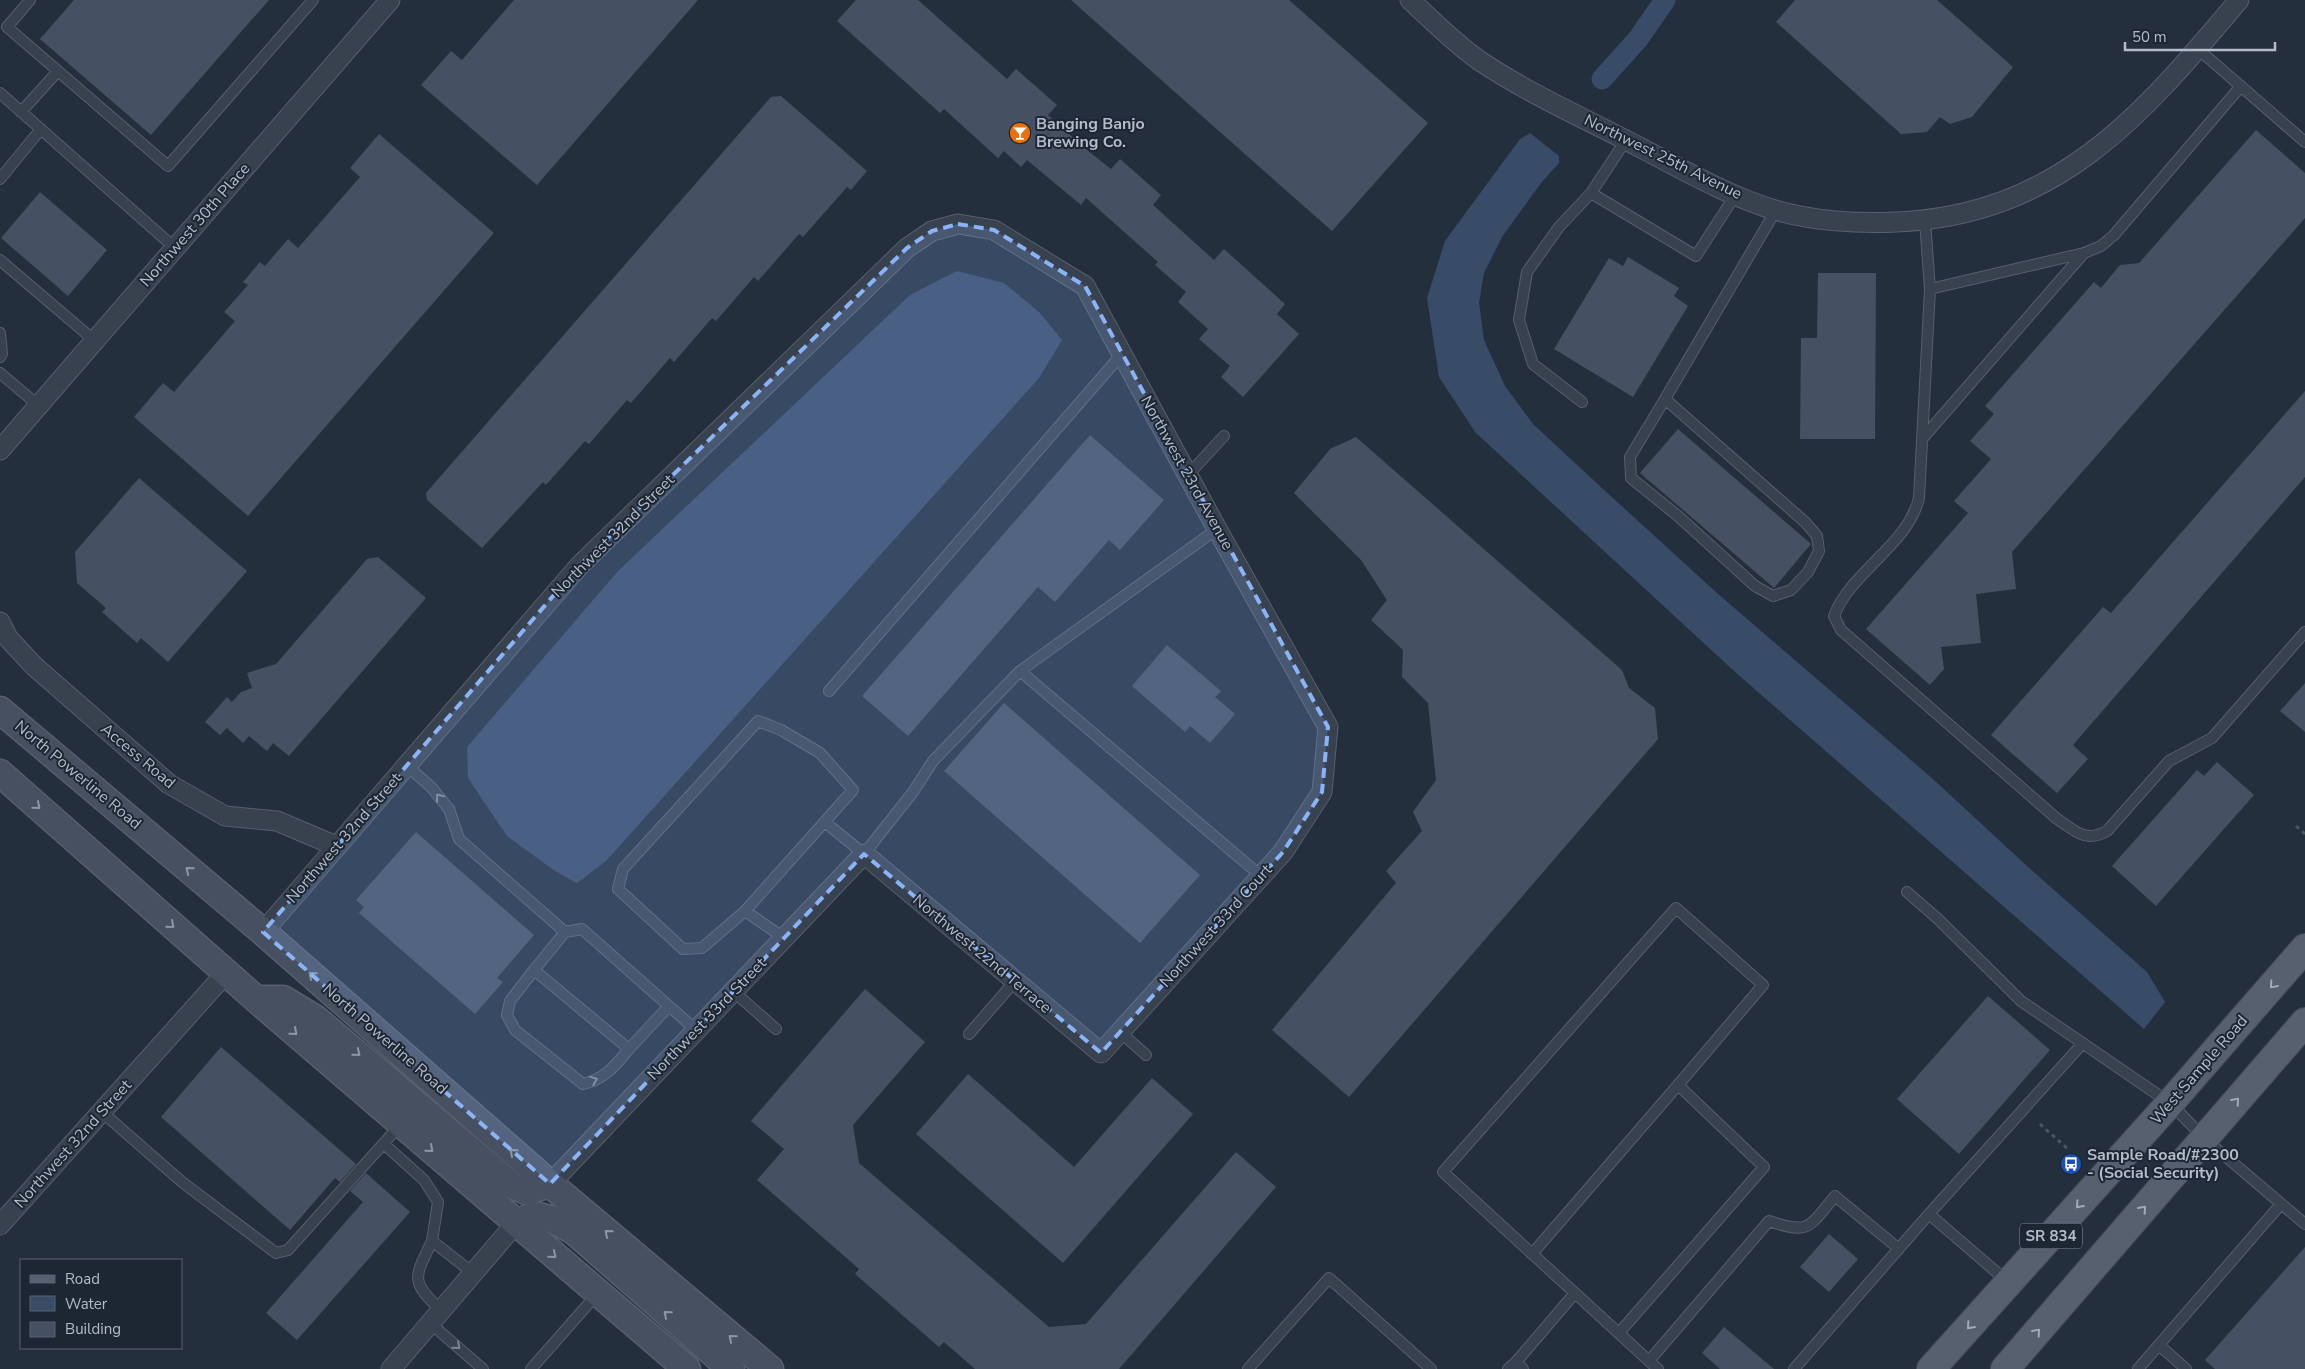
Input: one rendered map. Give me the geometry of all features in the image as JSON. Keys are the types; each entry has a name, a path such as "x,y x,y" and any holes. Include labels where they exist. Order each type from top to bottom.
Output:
{"main road":[{"name":"North Powerline Road","path":"0,710 262,932 550,1184 770,1369"},
{"path":"0,773 226,973 687,1369"},
{"name":"West Sample Road","path":"1931,1369 2170,1103 2305,948"},
{"path":"256,999 283,999 316,1019 510,1184 526,1191 550,1184"},
{"name":"SR 834","path":"2005,1369 2305,1022"},
{"path":"516,1224 535,1215 554,1220 574,1232 731,1369"}],"street":[{"name":"Northwest 30th Place","path":"0,450 390,0"},
{"name":"Northwest 25th Avenue","path":"1410,0 1477,59 1519,85 1712,184 1776,210 1856,224 1926,221 1966,214 2007,200 2052,179 2107,141 2159,93 2240,0"},
{"name":"Northwest 23rd Avenue","path":"958,224 994,230 1085,286 1187,476 1328,727 1322,792"},
{"name":"Northwest 32nd Street","path":"262,932 586,559 907,248 932,231 958,224"},
{"name":"Access Road","path":"0,622 8,638 34,666 169,784 225,816 277,821 336,846"},
{"name":"Northwest 33rd Court","path":"1102,1053 1283,852 1322,792"},
{"name":"Northwest 33rd Street","path":"550,1184 864,854"},
{"name":"Northwest 22nd Terrace","path":"864,854 1102,1053"},
{"name":"Northwest 32nd Street","path":"0,1225 226,973"},
{"path":"391,1369 516,1224"}],"lane":[{"path":"30,0 7,26 168,166 313,0"},
{"path":"2198,49 2305,142"},
{"path":"21,112 58,70"},
{"path":"1930,289 2084,253 2101,246 2114,235 2241,86"},
{"path":"0,93 175,248"},
{"path":"0,179 41,130"},
{"path":"1582,402 1533,364 1519,320 1527,272 1558,227 1590,194 1626,140"},
{"path":"1590,194 1696,256 1736,194"},
{"path":"1665,399 1805,522 1817,536 1819,551 1808,572 1791,590 1773,596 1756,586 1631,478 1630,456 1776,210"},
{"path":"1926,221 1930,289 1919,498 1916,511 1906,525 1840,600 1834,616 1841,630 2056,818 2080,835 2095,837 2107,831 2169,762 2212,738 2305,632"},
{"path":"1922,439 2084,253"},
{"path":"0,260 95,341"},
{"path":"0,332 2,354 0,357"},
{"path":"829,691 1122,354"},
{"path":"0,373 39,406"},
{"path":"1187,476 1224,436"},
{"path":"826,823 864,854 912,792 933,761 1020,671 1217,529"},
{"path":"1020,671 1261,876"},
{"path":"758,721 781,730 820,753 853,790 826,823 745,911 702,948 684,949 618,889 623,869 758,721"},
{"path":"406,765 431,787 449,809 459,839 564,932"},
{"path":"1907,892 1938,919 2021,1001 2170,1103 2204,1138 2305,1224"},
{"path":"1532,1254 1763,986 1676,908 1443,1172 1532,1254 1658,1369"},
{"path":"745,911 784,938"},
{"path":"670,1006 610,1072 595,1081 583,1084 516,1030 507,1015 510,1001 564,932 582,929 670,1006 696,1030"},
{"path":"534,970 629,1049"},
{"path":"969,1034 1015,981"},
{"path":"733,991 776,1028"},
{"path":"1120,1032 1146,1055"},
{"path":"1794,1369 1929,1214 2083,1043"},
{"path":"1619,1333 1764,1167 1678,1085"},
{"path":"102,1112 182,1182 276,1253 288,1250 401,1124"},
{"path":"384,1144 424,1180 438,1202 432,1241 416,1274 421,1292 436,1317 483,1369"},
{"path":"1649,1361 1769,1221 1794,1230 1812,1224 1835,1196 1899,1249"},
{"path":"2138,1369 2281,1204"},
{"path":"1929,1214 2009,1283"},
{"path":"432,1241 473,1273"},
{"path":"1248,1369 1329,1278 1432,1369"},
{"path":"530,1369 598,1293"},
{"path":"1516,1367 1575,1293"},
{"path":"2159,1345 2186,1369"}],"path":[{"path":"2296,826 2305,834"},
{"path":"2040,1124 2068,1150"}],"highlighted area":[{"path":"958,224 994,230 1085,286 1328,727 1322,792 1283,852 1101,1053 864,854 550,1184 263,932 579,566 907,248 932,231"}],"water":[{"path":"1530,133 1559,156 1559,163 1541,183 1502,237 1484,273 1479,303 1484,340 1505,386 1533,424 1603,489 1717,593 1934,780 2027,866 2147,972 2165,1002 2144,1029 1734,671 1475,432 1439,377 1427,298 1445,241 1520,139"},
{"path":"957,271 1004,283 1039,312 1062,340 1039,378 606,861 577,883 555,871 507,836 468,778 467,747 618,571 910,295"}],"building":[{"path":"74,0 269,0 151,135 40,39"},
{"path":"514,0 698,0 537,185 421,85 451,51 462,60"},
{"path":"856,0 918,0 1007,79 1016,69 1057,105 1048,115 1087,150 1111,169 1120,159 1161,195 1153,205 1214,260 1224,249 1285,304 1277,314 1299,334 1243,397 1221,377 1230,366 1199,339 1208,329 1178,302 1186,292 1155,265 1158,262 1086,198 1081,205 1027,160 1021,167 1004,151 998,158 944,109 940,113 837,21"},
{"path":"1071,0 1289,0 1428,123 1332,231"},
{"path":"1795,0 1937,0 2013,67 1972,117 1950,124 1940,117 1927,132 1901,134 1776,22"},
{"path":"781,96 867,171 851,190 847,187 803,237 799,234 758,281 754,277 716,321 712,318 674,362 670,358 631,403 627,400 589,444 585,441 546,485 543,482 482,548 427,500 426,493 771,97"},
{"path":"2256,130 2305,173 2305,218 2012,552 2016,589 1976,594 1981,643 1941,647 1944,669 1930,685 1866,629 1968,513 1954,501 1991,459 1970,441 1994,414 1985,406 2094,282 2101,288 2120,265 2139,263"},
{"path":"379,134 494,233 248,516 134,417 163,383 174,392 235,321 224,312 248,285 243,282 260,262 265,266 288,239 298,248 360,177 350,168"},
{"path":"40,192 107,250 68,296 1,238"},
{"path":"1628,257 1679,288 1674,296 1688,306 1633,397 1554,349 1609,258 1623,266"},
{"path":"1818,273 1876,273 1875,439 1800,439 1801,338 1817,338"},
{"path":"2305,391 2305,477 2073,745 2088,759 2057,793 1991,735 2103,607 2111,613"},
{"path":"1678,429 1811,544 1774,588 1640,473"},
{"path":"1090,435 1164,500 1120,550 1109,540 1055,602 1038,587 908,736 862,696"},
{"path":"1356,437 1622,670 1629,688 1655,708 1658,739 1349,1097 1272,1030 1396,883 1386,871 1422,831 1413,812 1436,780 1428,703 1402,677 1403,650 1371,620 1387,600 1361,560 1294,493 1330,449"},
{"path":"139,478 247,571 168,662 141,638 137,643 102,612 106,608 77,583 75,552"},
{"path":"378,557 426,598 289,756 273,743 267,751 249,736 243,743 227,728 220,735 205,722 227,697 232,702 241,692 252,688 247,673 276,664 367,559"},
{"path":"1167,645 1221,691 1215,697 1235,714 1210,743 1190,726 1185,732 1132,686"},
{"path":"2305,683 2305,732 2280,711"},
{"path":"1004,703 1200,875 1140,943 944,771"},
{"path":"2217,762 2254,795 2156,906 2112,866 2197,770 2204,776"},
{"path":"416,832 534,935 497,978 503,982 475,1014 359,913 364,907 356,900"},
{"path":"865,989 925,1042 853,1125 859,1163 1049,1327 1086,1324 1236,1152 1276,1187 1119,1369 975,1369 944,1342 939,1347 855,1274 859,1269 757,1180 784,1149 751,1121"},
{"path":"1988,996 2050,1050 1959,1154 1897,1099"},
{"path":"221,1047 356,1164 340,1182 335,1178 290,1230 161,1117"},
{"path":"968,1074 1074,1167 1152,1078 1193,1114 1063,1263 916,1134"},
{"path":"366,1173 410,1212 297,1340 266,1313 363,1202 350,1191"},
{"path":"1829,1234 1858,1259 1829,1292 1800,1267"},
{"path":"2305,1247 2305,1369 2215,1369 2205,1360"},
{"path":"1724,1327 1774,1369 1720,1369 1702,1353"}],"waterway":[{"path":"1602,79 1638,39 1665,0"}],"place":[{"name":"Banging Banjo Brewing Co.","path":"1020,133"},
{"name":"Sample Road/#2300 - (Social Security)","path":"2071,1164"}]}
